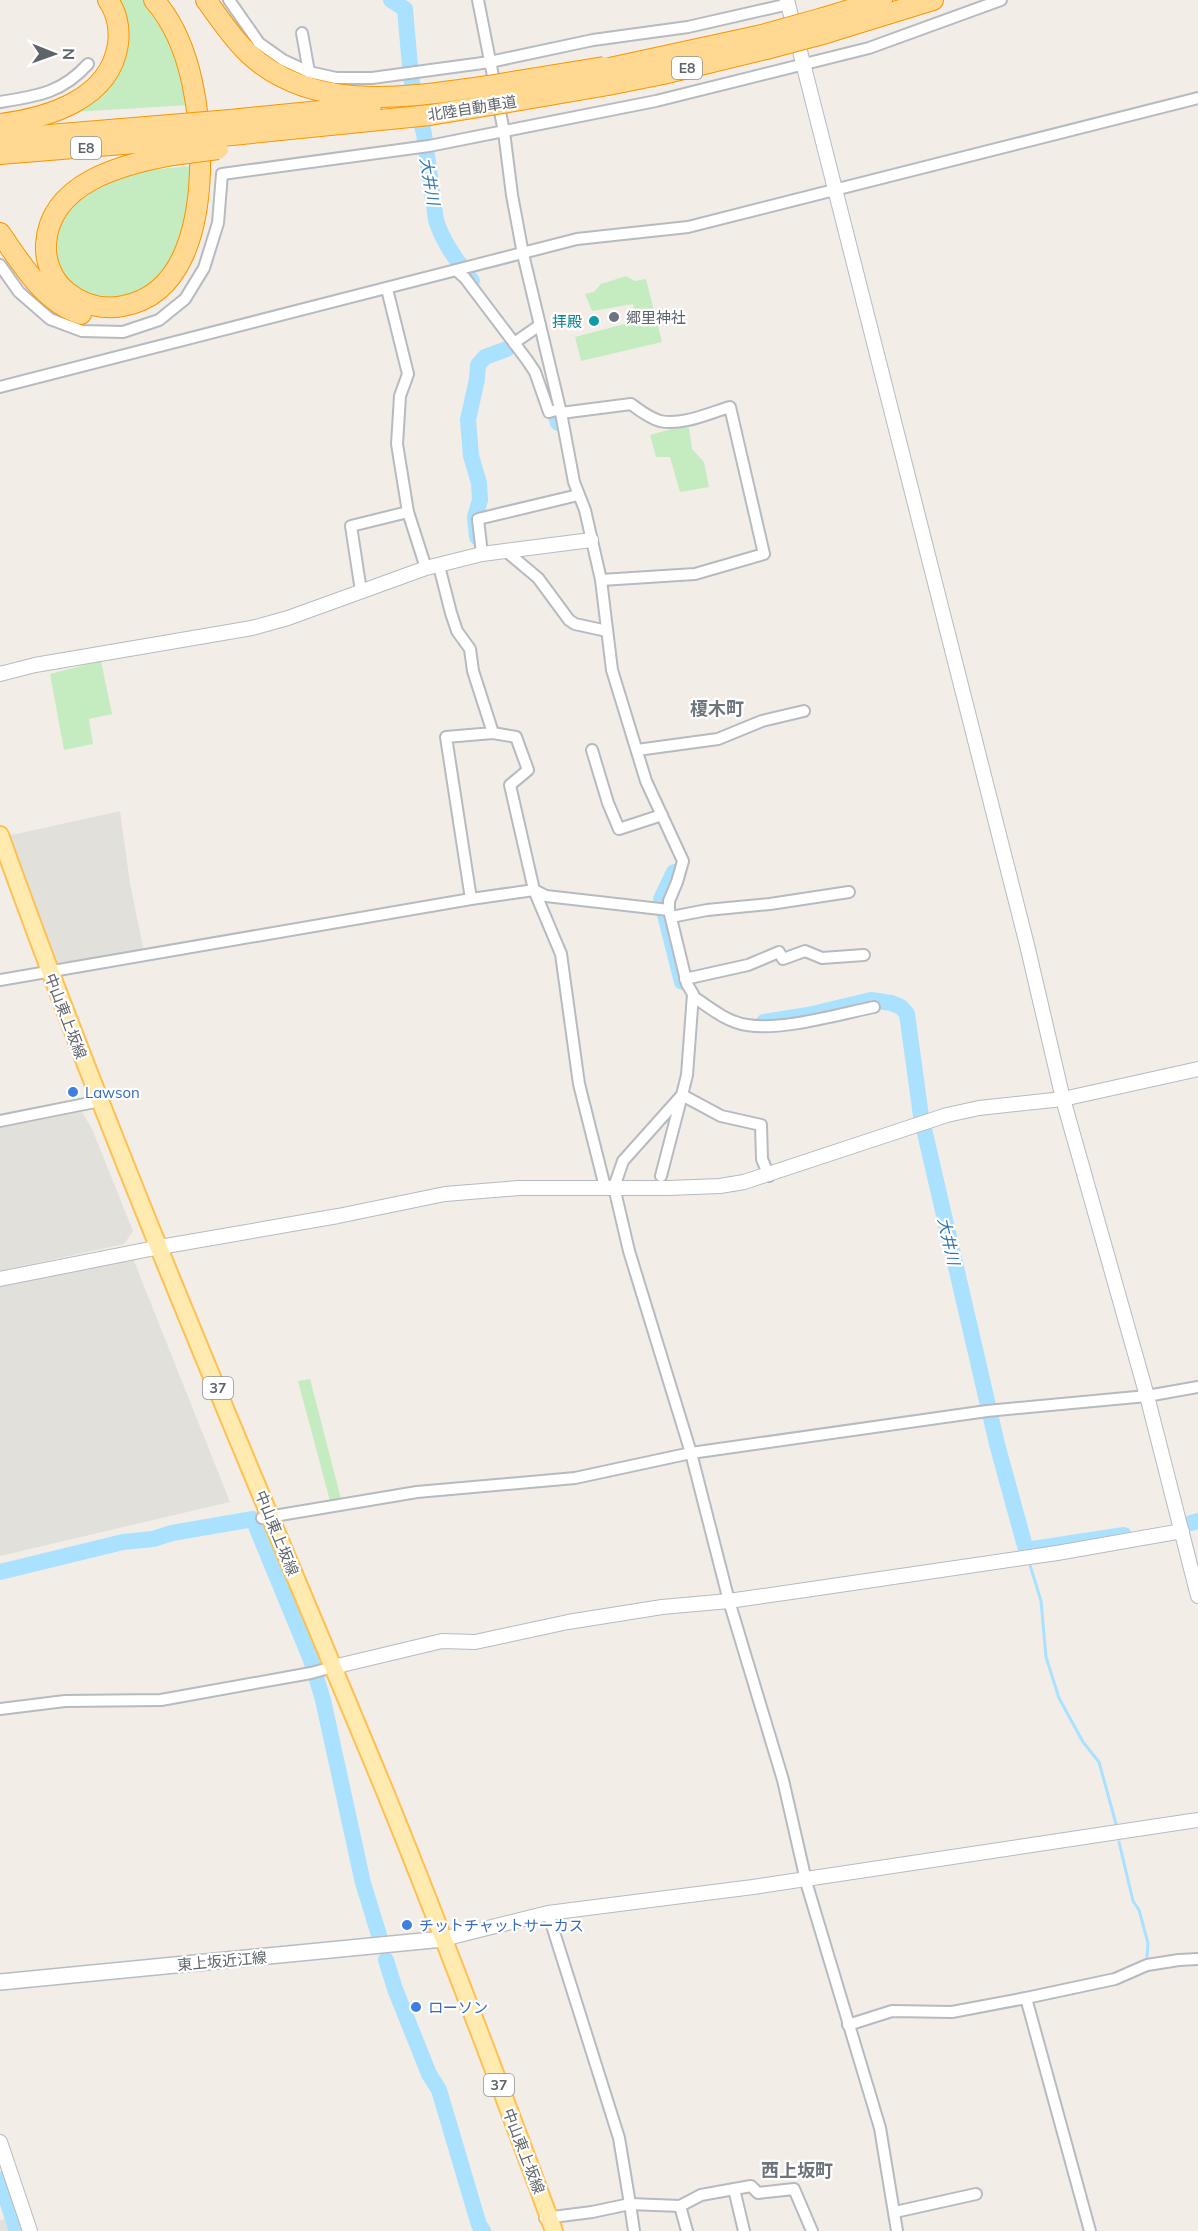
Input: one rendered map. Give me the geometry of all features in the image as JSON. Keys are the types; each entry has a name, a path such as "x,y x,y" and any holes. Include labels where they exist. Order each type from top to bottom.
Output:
{"highway":[{"path":"0,124 36,117 64,108 86,95 102,79 113,60 118,40 118,21 108,0"},
{"path":"154,0 167,16 179,41 195,102 199,142 196,212 189,242 178,267 160,288 140,302 108,307 87,304 61,287 51,271 46,250 50,226 61,204 78,188 105,173 135,163 172,140 232,134 397,109"},
{"path":"0,233 26,270 50,297 62,306 88,317 115,319 139,314 168,296 183,279 195,256 204,228 210,179 209,141 205,100 197,63 183,25 168,0"},
{"path":"206,0 229,32 249,54 287,79 301,86 330,94 361,96 397,109"},
{"name":"北陸自動車道","path":"825,25 882,0"},
{"name":"北陸自動車道","path":"606,74 663,74 825,25 933,0"},
{"name":"北陸自動車道","path":"397,109 606,74 660,58 764,42"},
{"name":"E8","path":"0,154 232,134 397,109"},
{"name":"E8","path":"0,139 172,140"}],"main road":[{"name":"中山東上坂線","path":"0,835 44,973"},
{"name":"中山東上坂線","path":"0,863 154,1248 266,1518 321,1670 438,1940 548,2224"},
{"name":"東上坂近江線","path":"0,1982 438,1940"}],"street":[{"path":"478,0 504,132 523,255 578,495 585,510 601,580 612,670 646,781 683,861 667,911 685,979 694,998 687,1076 661,1176"},
{"path":"0,265 19,292 50,319 82,331 123,332 159,320 185,299 204,268 218,223 222,174 426,146 656,101 869,48 1001,0"},
{"path":"234,1 259,44 283,60 309,72 336,78 372,78 490,62 592,40 688,27 788,2 1027,945 1063,1099 1147,1396 1198,1596"},
{"path":"302,33 309,72"},
{"path":"0,102 42,94 61,87 75,78 88,64"},
{"path":"0,387 523,255 577,239 688,227 1198,98"},
{"path":"462,269 465,278 518,341 535,372 549,412 631,404 658,421 669,422 730,407 764,554 695,574 601,580"},
{"path":"387,289 408,374 400,396 397,444 408,512 433,567 457,631 470,649 473,671 493,733"},
{"path":"518,341 540,325"},
{"path":"482,554 478,519 578,495"},
{"path":"361,591 351,526 408,512"},
{"path":"0,674 35,665 252,628 288,618 433,567 482,554 591,540"},
{"path":"507,552 538,578 569,620 575,624 607,632"},
{"path":"637,750 718,739 762,721 804,711"},
{"path":"471,899 446,738 493,733 516,736 528,770 510,785 534,890 561,954 579,1084 691,1453 729,1601 783,1780 805,1879 880,2128 897,2231"},
{"path":"592,750 619,829 662,815"},
{"path":"0,980 534,890 546,896 667,911 770,904 849,892"},
{"path":"685,979 748,964 779,952 783,959 805,951 822,958 864,955"},
{"path":"694,998 718,1014 745,1025 766,1027 874,1007"},
{"path":"0,1279 445,1194 519,1188 720,1186 769,1176 922,1123 979,1108 1063,1099 1198,1069"},
{"path":"682,1095 721,1116 761,1125 762,1159 769,1176"},
{"path":"609,1187 623,1161 682,1095"},
{"path":"0,1121 95,1102"},
{"path":"266,1518 417,1492 575,1478 691,1453 991,1411 1147,1396 1198,1387"},
{"path":"0,1709 65,1701 161,1700 321,1670 442,1641 475,1642 568,1622 662,1607 729,1601 1046,1555 1182,1531"},
{"path":"438,1940 548,1913 805,1879 1198,1820"},
{"path":"548,1913 619,2138 634,2231"},
{"path":"848,2025 892,2011 952,2012 1115,1979 1147,1965 1198,1959"},
{"path":"1026,1998 1090,2231"},
{"path":"0,2142 30,2231"},
{"path":"548,2224 630,2204 680,2206 701,2195 751,2186 758,2193 794,2189 812,2231"},
{"path":"734,2189 744,2231"},
{"path":"895,2212 976,2194"},
{"path":"680,2206 687,2231"}],"shaded area":[{"path":"120,811 130,883 144,952 57,968 7,836"},
{"path":"82,1112 92,1129 133,1231 124,1244 0,1271 0,1128"},
{"path":"132,1256 230,1502 0,1556 0,1284"},
{"path":"10,2218 14,2231 0,2231 0,2220"}],"green space":[{"path":"117,0 146,0 169,32 190,105 73,112 100,92"},
{"path":"191,166 191,203 178,252 150,288 117,301 74,291 57,267 53,254 57,232 71,207 84,194 117,178 135,173"},
{"path":"626,276 635,281 646,279 662,342 581,361 575,337 636,321 633,304 592,311 585,294 594,292 601,284"},
{"path":"682,426 689,428 692,449 704,462 709,487 680,492 670,457 656,457 650,435"},
{"path":"101,661 112,714 89,719 93,744 64,750 50,674"},
{"path":"310,1379 341,1499 330,1501 298,1381"}],"waterway":[{"name":"大井川","path":"391,0 405,9 411,78 424,134 436,220 447,244 472,281"},
{"name":"大井川","path":"477,537 475,517 480,500 479,483 471,456 468,420 478,365 485,357 507,349"},
{"path":"548,394 558,423"},
{"name":"大井川","path":"674,872 661,899 682,982"},
{"name":"大井川","path":"764,1022 808,1015 871,1000 891,1003 901,1007 907,1014 921,1116 997,1444 1026,1550 1124,1535"},
{"path":"0,1572 123,1542 153,1539 172,1533 253,1519 311,1660 323,1700 363,1883 379,1935"},
{"name":"大井川","path":"1191,1523 1198,1521"},
{"path":"1030,1565 1041,1601 1046,1657 1059,1698 1083,1742 1099,1762 1116,1824"},
{"path":"1119,1842 1133,1901 1139,1910 1148,1943 1147,1957"},
{"path":"386,1960 395,1989 429,2074 439,2090 479,2225 483,2231"},
{"path":"0,2179 17,2231"}],"place":[{"name":"郷里神社","path":"614,317"},
{"name":"拝殿","path":"594,321"},
{"name":"Lawson","path":"73,1092"},
{"name":"チットチャットサーカス","path":"407,1925"},
{"name":"ローソン","path":"416,2007"}],"district":[{"name":"榎木町","path":"717,708"},
{"name":"西上坂町","path":"797,2170"}]}
